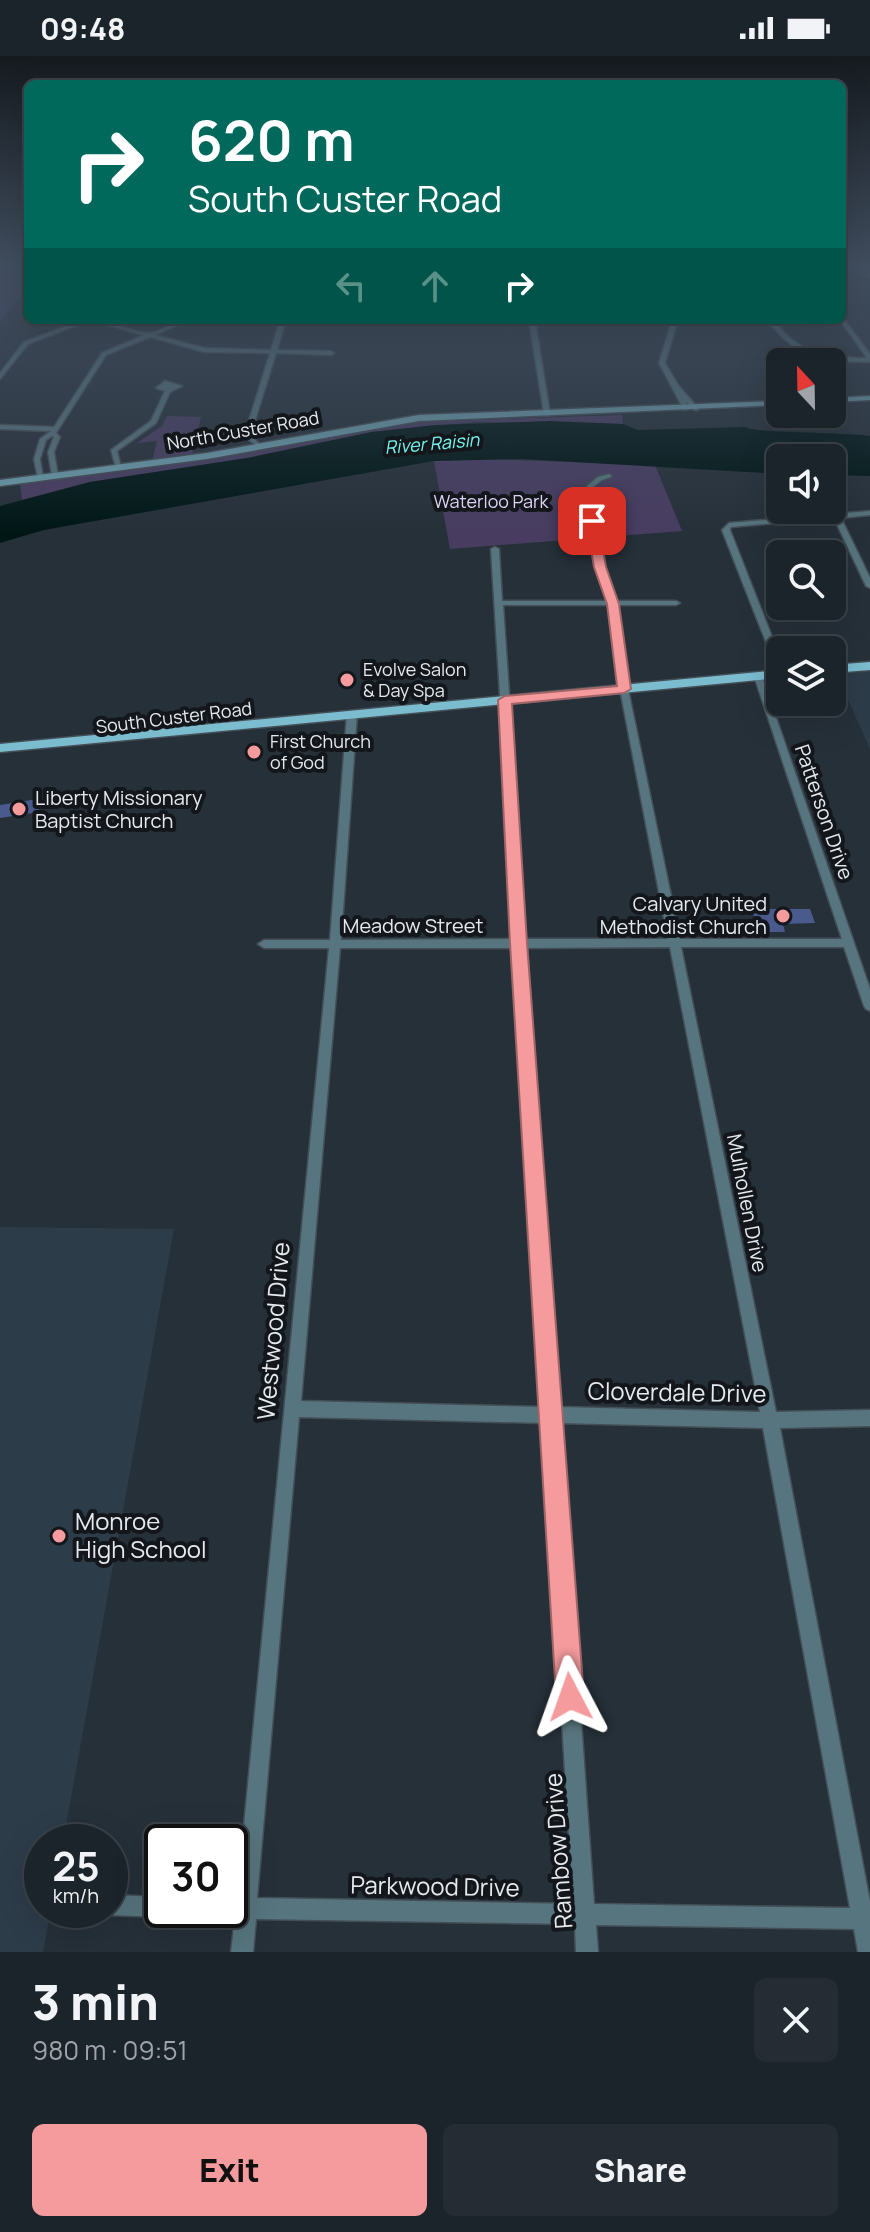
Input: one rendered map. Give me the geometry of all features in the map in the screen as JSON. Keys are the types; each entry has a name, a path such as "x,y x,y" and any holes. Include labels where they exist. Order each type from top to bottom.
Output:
{"main road":[{"path":"846,668 870,666"},
{"name":"South Custer Road","path":"0,748 766,674"},
{"name":"South Custer Road","path":"0,758 352,714"}],"street":[{"path":"0,377 16,356"},
{"path":"40,478 38,449 43,439 54,431 102,356"},
{"path":"263,446 249,437 272,356"},
{"path":"538,356 547,414"},
{"path":"664,356 662,363 686,409"},
{"path":"846,357 870,359"},
{"path":"0,363 10,363"},
{"path":"675,386 696,409"},
{"path":"118,467 114,450 154,422 168,390"},
{"path":"846,399 870,398"},
{"name":"North Custer Road","path":"0,483 263,446 399,420 766,404"},
{"path":"0,427 54,431"},
{"path":"54,431 57,437 51,452 55,476"},
{"name":"Mulhollen Drive","path":"609,476 593,483 588,492 600,567 613,604 624,689 770,1420 869,1952"},
{"path":"846,515 870,513"},
{"path":"766,522 729,525 726,530 766,636"},
{"path":"841,524 870,586"},
{"name":"Rambow Drive","path":"495,549 518,943 587,1952"},
{"path":"499,603 676,603"},
{"name":"Patterson Drive","path":"758,676 870,1006"},
{"name":"Westwood Drive","path":"247,1824 291,1409 335,944 352,714"},
{"name":"Meadow Street","path":"264,944 849,943"},
{"name":"Cloverdale Drive","path":"291,1409 770,1420 870,1418"},
{"name":"Parkwood Drive","path":"248,1908 862,1919"},
{"name":"Westwood Drive","path":"240,1928 242,1952"}],"shaded area":[{"path":"870,671 870,749 846,695 846,674"},
{"name":"Monroe High School","path":"0,1227 174,1229 66,1824 24,1824 24,1928 48,1928 43,1952 0,1952"}],"green space":[{"path":"622,415 623,424 476,422 372,432 247,458 90,482 22,500 20,483 242,453 410,422"},
{"path":"167,416 201,417 192,455 152,461 157,441 137,443 162,426"},
{"name":"Waterloo Park","path":"488,459 655,465 682,531 450,549 434,461"}],"water":[{"name":"River Raisin","path":"550,421 623,424 638,430 745,427 870,436 870,476 846,475 846,444 766,444 766,473 522,459 434,461 44,530 0,543 0,506 90,482 247,458 372,432 435,425"}],"building":[{"name":"Liberty Missionary Baptist Church","path":"38,799 39,812 0,818 0,805"},
{"name":"Calvary United Methodist Church","path":"752,909 810,909 815,923 783,924 785,932 758,932"}],"place":[{"name":"Evolve Salon & Day Spa","path":"347,680"},
{"name":"First Church of God","path":"254,752"},
{"name":"Liberty Missionary Baptist Church","path":"19,809"},
{"name":"Calvary United Methodist Church","path":"783,916"},
{"name":"Monroe High School","path":"59,1536"}],"route":[{"path":"570,1697 518,943 505,700 624,689 613,604 600,567 592,521"}]}
